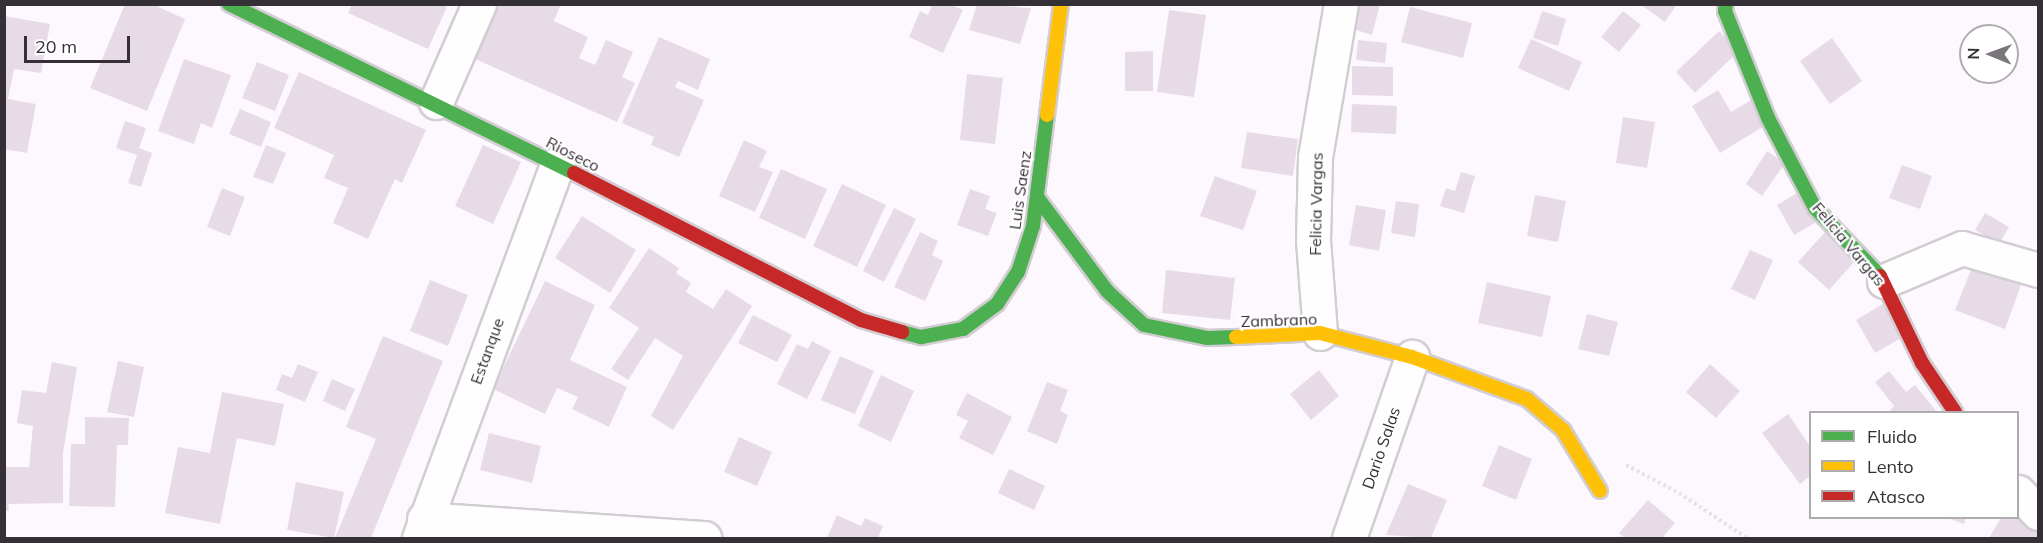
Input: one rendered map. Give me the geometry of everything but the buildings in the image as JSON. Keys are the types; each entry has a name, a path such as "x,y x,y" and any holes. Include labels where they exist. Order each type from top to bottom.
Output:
{"main road":[{"name":"Rioseco","path":"229,4 436,102 861,320 901,334"},
{"name":"Luis Saenz","path":"901,334 941,335 963,329 997,304 1025,254 1037,197 1061,4"},
{"name":"Felicia Vargas","path":"1726,4 1725,11 1768,118 1815,208 1884,281 1922,363 1954,411"},
{"name":"Zambrano","path":"1037,197 1107,291 1144,325 1207,338 1320,333 1413,357 1527,399 1563,430 1600,491"}],"street":[{"path":"436,102 479,4"},
{"name":"Felicia Vargas","path":"1320,333 1313,240 1315,157 1341,4"},
{"name":"Estanque","path":"422,529 556,164"},
{"path":"1884,281 1962,248 2038,270"},
{"name":"Dario Salas","path":"1349,538 1413,357"},
{"path":"2019,493 2038,513"},
{"path":"422,529 704,538"}],"path":[{"path":"1619,461 1679,493 1747,538"}],"traffic: fast":[{"path":"229,4 574,173"},
{"path":"1726,4 1725,11 1768,118 1815,208 1880,276"},
{"path":"902,332 921,337 963,329 997,304 1018,272 1033,226 1047,115"},
{"path":"1037,197 1107,291 1144,325 1207,338 1236,337"}],"traffic: slow":[{"path":"1047,115 1061,4"},
{"path":"1236,337 1320,333 1412,357 1527,399 1563,430 1600,491"}],"traffic: jam":[{"path":"574,173 861,320 902,332"},
{"path":"1880,276 1922,363 1954,411"}]}
